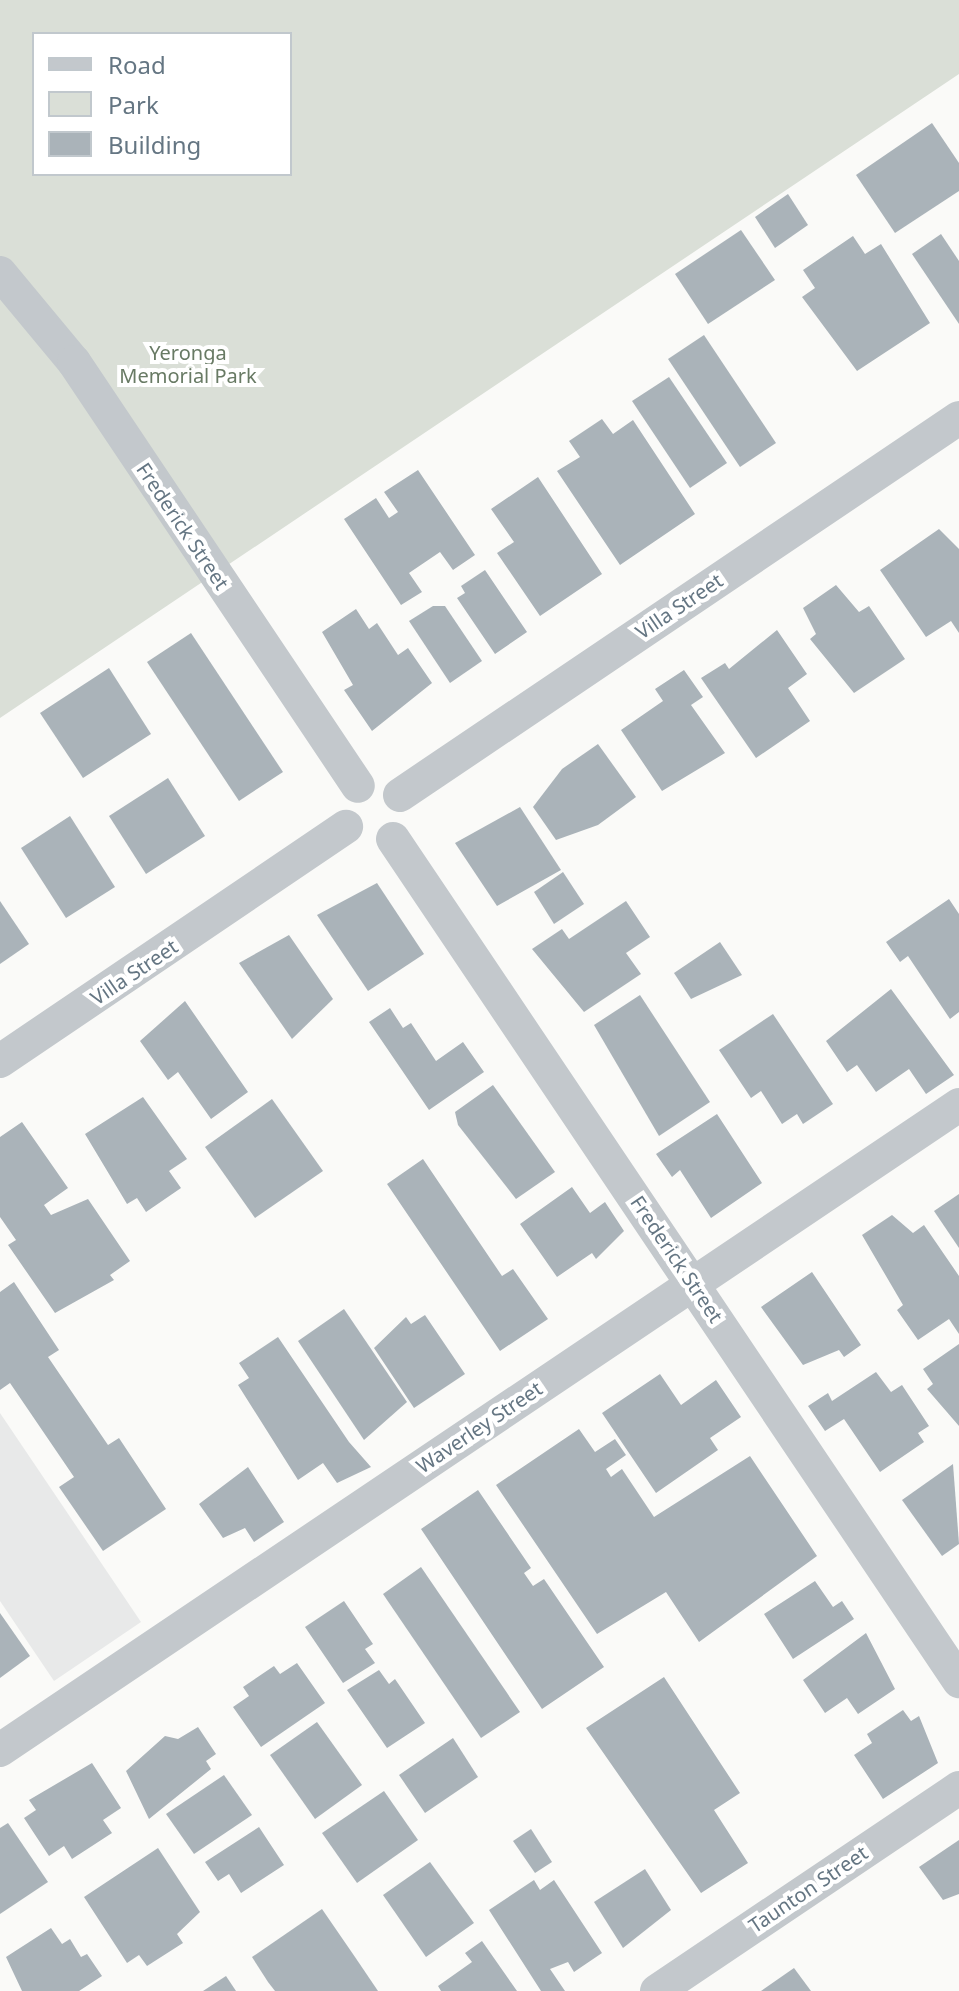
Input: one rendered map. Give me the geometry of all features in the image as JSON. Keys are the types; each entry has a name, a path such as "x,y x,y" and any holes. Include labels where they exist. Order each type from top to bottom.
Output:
{"street":[{"name":"Frederick Street","path":"0,273 74,362 358,786"},
{"name":"Villa Street","path":"400,795 959,418"},
{"path":"376,781 400,795 405,823 393,839 367,844 346,827 346,800 358,786 376,781"},
{"name":"Villa Street","path":"0,1061 346,827"},
{"name":"Frederick Street","path":"393,839 959,1681"},
{"name":"Waverley Street","path":"0,1750 959,1105"},
{"name":"Taunton Street","path":"657,1991 959,1788"}],"shaded area":[{"path":"0,1413 141,1622 54,1681 0,1601"}],"green space":[{"name":"Yeronga Memorial Park","path":"0,0 959,0 959,74 0,718"}],"building":[{"path":"932,123 959,163 959,191 895,233 856,175"},
{"path":"788,194 808,225 775,248 755,217"},
{"path":"741,230 775,280 708,324 675,274"},
{"path":"941,234 959,261 959,324 912,254"},
{"path":"853,236 865,254 881,244 930,323 857,371 802,297 815,288 803,270"},
{"path":"704,335 776,443 740,467 668,359"},
{"path":"669,377 727,463 690,488 632,401"},
{"path":"602,419 613,434 633,420 695,514 620,565 557,471 580,457 569,441"},
{"path":"418,470 475,555 453,570 440,552 409,573 422,592 401,605 344,519 376,498 389,518 398,512 384,492"},
{"path":"538,477 602,574 540,616 497,553 514,542 491,509"},
{"path":"939,529 959,549 959,633 951,621 926,637 880,570"},
{"path":"485,570 527,632 495,654 457,598 465,593 461,586"},
{"path":"836,585 859,612 869,606 905,659 854,693 810,639 816,634 803,608"},
{"path":"433,606 445,606 482,661 450,683 409,621"},
{"path":"356,609 369,629 377,623 398,655 408,648 432,683 372,731 344,690 353,685 322,632"},
{"path":"777,630 807,674 788,688 810,721 756,758 701,678 725,663 729,669"},
{"path":"191,633 283,772 239,801 147,662"},
{"path":"109,668 151,734 83,778 40,713"},
{"path":"684,670 703,697 691,705 725,753 662,791 621,730 663,701 655,689"},
{"path":"598,744 636,797 598,825 556,840 533,807 562,769"},
{"path":"168,778 205,836 146,874 109,816"},
{"path":"520,807 561,870 497,906 455,843"},
{"path":"70,816 115,887 66,918 21,848"},
{"path":"563,872 584,904 554,924 534,892"},
{"path":"377,883 424,954 368,991 317,915"},
{"path":"949,899 959,914 959,1012 950,1019 908,956 900,962 886,942"},
{"path":"0,901 29,944 0,964"},
{"path":"626,901 650,937 626,953 641,974 584,1012 532,949 562,929 569,939"},
{"path":"289,935 333,999 292,1039 239,963"},
{"path":"720,942 742,975 691,999 674,973"},
{"path":"891,989 954,1075 926,1094 909,1069 876,1092 857,1065 847,1072 826,1041"},
{"path":"640,995 710,1102 659,1136 594,1025"},
{"path":"185,1001 248,1092 211,1119 178,1072 168,1080 140,1041"},
{"path":"390,1008 403,1028 411,1023 436,1061 463,1042 484,1072 429,1110 369,1022"},
{"path":"773,1014 833,1104 803,1124 797,1114 782,1124 761,1091 751,1098 719,1050"},
{"path":"493,1085 555,1172 516,1199 458,1125 455,1112"},
{"path":"143,1097 187,1159 169,1171 181,1188 146,1212 137,1198 127,1204 85,1134"},
{"path":"272,1099 323,1171 255,1218 205,1147"},
{"path":"717,1114 762,1183 711,1218 680,1170 672,1177 656,1154"},
{"path":"22,1122 68,1188 44,1205 51,1215 88,1199 130,1261 110,1275 114,1280 55,1313 8,1245 16,1240 0,1217 0,1137"},
{"path":"423,1159 502,1276 513,1269 548,1319 500,1351 387,1184"},
{"path":"572,1187 590,1213 605,1202 624,1231 596,1259 592,1253 557,1277 520,1224"},
{"path":"959,1194 959,1248 934,1211"},
{"path":"892,1215 913,1233 924,1225 959,1276 959,1334 949,1319 918,1340 897,1310 903,1305 862,1235"},
{"path":"812,1272 861,1345 844,1357 839,1350 803,1365 761,1307"},
{"path":"14,1282 59,1350 48,1357 108,1445 119,1438 166,1509 103,1551 59,1487 74,1477 10,1383 0,1390 0,1292"},
{"path":"344,1309 407,1402 364,1440 298,1341"},
{"path":"425,1315 465,1374 414,1408 374,1348 406,1317 411,1324"},
{"path":"278,1337 349,1442 371,1467 337,1483 323,1463 298,1480 238,1385 249,1378 239,1363"},
{"path":"959,1344 959,1426 927,1389 933,1384 923,1369"},
{"path":"876,1372 891,1392 902,1385 929,1426 918,1433 924,1442 880,1472 844,1419 825,1431 808,1406 828,1393 832,1401"},
{"path":"660,1374 681,1405 716,1380 741,1417 710,1438 718,1450 656,1493 602,1413"},
{"path":"579,1429 595,1452 615,1439 626,1455 606,1469 611,1477 622,1469 654,1517 750,1456 817,1556 699,1642 666,1592 597,1634 496,1485"},
{"path":"953,1464 959,1544 942,1556 902,1500"},
{"path":"248,1467 284,1522 254,1542 245,1528 223,1538 199,1504"},
{"path":"478,1490 531,1568 524,1573 533,1586 544,1579 604,1667 542,1709 421,1529"},
{"path":"421,1567 520,1712 481,1738 383,1594"},
{"path":"815,1581 833,1607 842,1601 854,1619 793,1659 764,1614"},
{"path":"344,1601 373,1644 365,1649 375,1663 343,1683 305,1627"},
{"path":"0,1613 30,1656 0,1678"},
{"path":"866,1633 895,1689 858,1714 847,1698 825,1713 803,1680"},
{"path":"297,1663 325,1703 261,1747 233,1707 249,1696 243,1687 274,1666 280,1674"},
{"path":"379,1670 389,1684 395,1679 425,1723 387,1748 347,1690"},
{"path":"664,1677 740,1793 714,1810 748,1863 701,1893 586,1728"},
{"path":"903,1710 911,1721 919,1716 938,1763 883,1799 854,1755 872,1743 867,1734"},
{"path":"317,1722 362,1785 315,1819 270,1755"},
{"path":"198,1727 216,1754 206,1761 211,1769 149,1819 126,1771 165,1736 178,1739"},
{"path":"453,1738 478,1777 425,1813 399,1775"},
{"path":"92,1763 121,1808 103,1820 112,1833 72,1859 64,1846 49,1856 24,1818 36,1810 29,1800"},
{"path":"224,1775 252,1815 194,1854 166,1814"},
{"path":"384,1791 418,1840 357,1883 322,1833"},
{"path":"8,1823 48,1882 0,1914 0,1828"},
{"path":"259,1827 284,1865 241,1893 229,1874 218,1881 205,1862"},
{"path":"531,1829 552,1862 535,1873 513,1841"},
{"path":"959,1840 959,1894 943,1900 919,1867"},
{"path":"158,1848 200,1912 177,1934 183,1943 147,1966 139,1955 127,1963 84,1897"},
{"path":"430,1862 474,1923 426,1957 383,1895"},
{"path":"645,1869 671,1910 623,1948 594,1902"},
{"path":"534,1880 540,1890 554,1880 602,1953 574,1972 568,1962 550,1969 565,1991 541,1991 489,1910"},
{"path":"322,1909 378,1991 275,1991 268,1982 252,1957"},
{"path":"51,1928 62,1944 70,1939 81,1957 87,1954 102,1976 79,1991 22,1991 6,1957"},
{"path":"482,1941 517,1991 441,1991 438,1986 472,1962 465,1953"},
{"path":"794,1968 811,1991 761,1991"},
{"path":"226,1976 236,1991 203,1991"}]}
